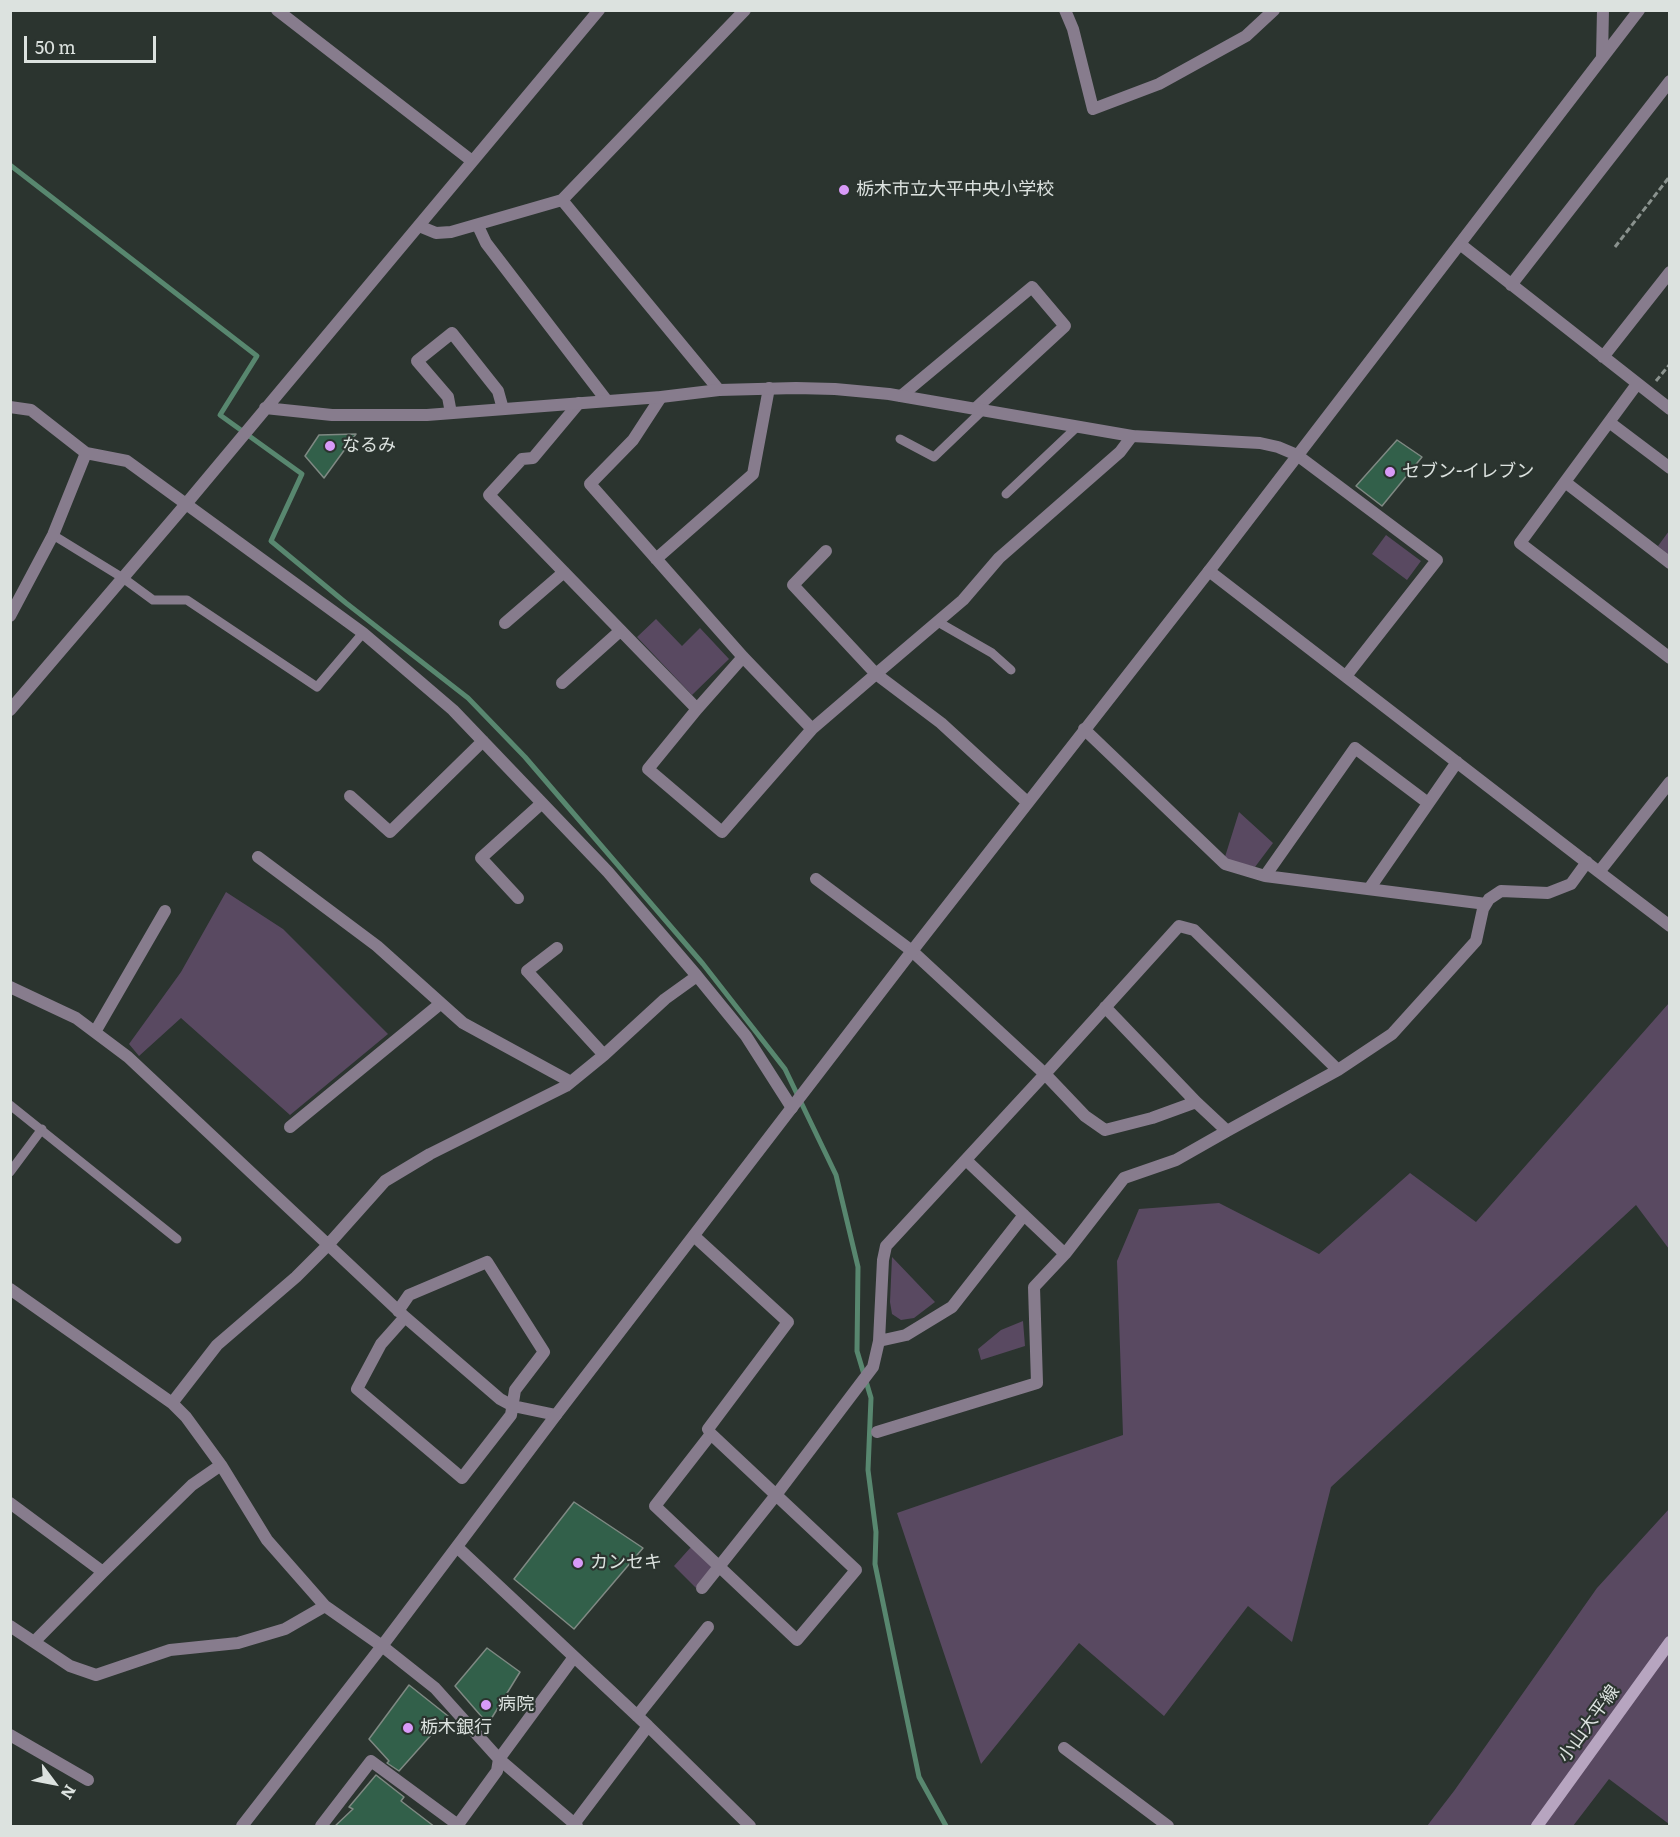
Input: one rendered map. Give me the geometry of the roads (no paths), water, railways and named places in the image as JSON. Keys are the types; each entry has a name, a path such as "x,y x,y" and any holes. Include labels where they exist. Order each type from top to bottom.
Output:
{"main road":[{"name":"小山大平線","path":"1537,1827 1670,1642"}],"street":[{"path":"277,10 472,161"},
{"path":"10,710 186,504 598,10"},
{"path":"419,226 436,233 451,232 562,200 745,10"},
{"path":"1065,10 1073,29 1093,109 1169,79 1246,36 1274,10"},
{"path":"1602,58 1603,10"},
{"path":"242,1827 1027,801 1209,571 1639,10"},
{"path":"1511,285 1670,81"},
{"path":"562,200 719,390"},
{"path":"478,226 486,243 608,401"},
{"path":"1460,244 1670,409"},
{"path":"1603,357 1670,272"},
{"path":"901,396 1032,286 1065,326 979,409"},
{"path":"451,413 448,397 417,361 452,333 498,391 503,409"},
{"path":"1637,384 1520,543 1670,658"},
{"path":"656,558 753,474 769,388"},
{"path":"265,408 332,415 427,415 719,390 835,388 901,396 1132,436 1260,443 1278,447 1297,455 1437,560 1346,676"},
{"path":"662,396 633,440 590,484 743,657 812,729"},
{"path":"579,403 533,458 522,459 489,495 697,709"},
{"path":"10,407 31,410 86,453 127,461 363,633 453,710 608,872 697,976 746,1036 792,1108"},
{"path":"1609,422 1670,468"},
{"path":"743,657 648,769 722,832 812,729 963,600 999,558 1120,452 1132,436"},
{"path":"10,616 53,535 86,453"},
{"path":"1565,482 1670,562"},
{"path":"826,551 792,585 876,674 940,723 1027,801"},
{"path":"1209,571 1670,927"},
{"path":"506,623 564,572"},
{"path":"562,683 620,631"},
{"path":"1084,729 1225,864 1265,876 1485,904"},
{"path":"350,796 390,832 483,741"},
{"path":"1265,876 1355,748 1428,803"},
{"path":"1369,888 1457,762"},
{"path":"1599,872 1670,782"},
{"path":"518,898 481,858 542,803"},
{"path":"258,857 377,946 463,1023 571,1082"},
{"path":"877,1432 1037,1383 1034,1287 1065,1254 1124,1178 1176,1160 1338,1070 1392,1034 1476,941 1483,909 1489,899 1501,891 1548,893 1571,884 1587,862"},
{"path":"816,879 912,951 1045,1074 1085,1116 1105,1130 1152,1119 1196,1102"},
{"path":"95,1032 165,911"},
{"path":"702,1588 873,1367 879,1341 883,1260 886,1246 1179,926 1194,930 1338,1070"},
{"path":"557,948 527,971 604,1055"},
{"path":"172,1402 217,1345 296,1277 385,1181 430,1154 566,1086 665,999 697,976"},
{"path":"10,987 76,1018 128,1057 327,1246 401,1314 500,1399 513,1406 556,1415"},
{"path":"290,1127 440,1004"},
{"path":"1105,1007 1227,1131"},
{"path":"966,1160 1065,1254"},
{"path":"879,1341 906,1335 952,1307 1024,1215"},
{"path":"694,1236 788,1322 708,1428 711,1434 856,1570 797,1640 655,1506 711,1434"},
{"path":"487,1262 544,1352 515,1390 513,1406 511,1415 462,1478 357,1389 381,1344 401,1314 409,1295 487,1262"},
{"path":"10,1289 172,1402 186,1417 221,1465 267,1540 324,1606 382,1646 435,1688 499,1759 575,1826 648,1726"},
{"path":"34,1642 192,1485 221,1465"},
{"path":"10,1503 103,1572"},
{"path":"457,1547 648,1726 750,1827"},
{"path":"10,1626 70,1666 96,1675 170,1650 238,1643 285,1629 324,1606"},
{"path":"637,1716 708,1627"},
{"path":"321,1827 371,1761 458,1826 497,1771 499,1759 574,1657"},
{"path":"10,1735 88,1780"},
{"path":"1064,1748 1168,1827"}],"lane":[{"path":"900,439 934,458 979,409"},
{"path":"1006,494 1078,426"},
{"path":"53,535 123,578 153,600 187,600 317,687 363,633"},
{"path":"938,622 992,654 1011,670"},
{"path":"10,1105 177,1239"},
{"path":"10,1172 42,1129"}],"waterway":[{"path":"10,165 257,356 220,415 302,474 271,541 468,698 525,757 703,964 785,1069 836,1175 858,1267 857,1351 871,1398 868,1470 876,1532 875,1564 919,1777 946,1826"}],"place":[{"name":"栃木市立大平中央小学校","path":"844,190"},
{"name":"なるみ","path":"330,446"},
{"name":"セブン-イレブン","path":"1390,472"},
{"name":"カンセキ","path":"578,1563"},
{"name":"病院","path":"486,1705"},
{"name":"栃木銀行","path":"408,1728"}]}
